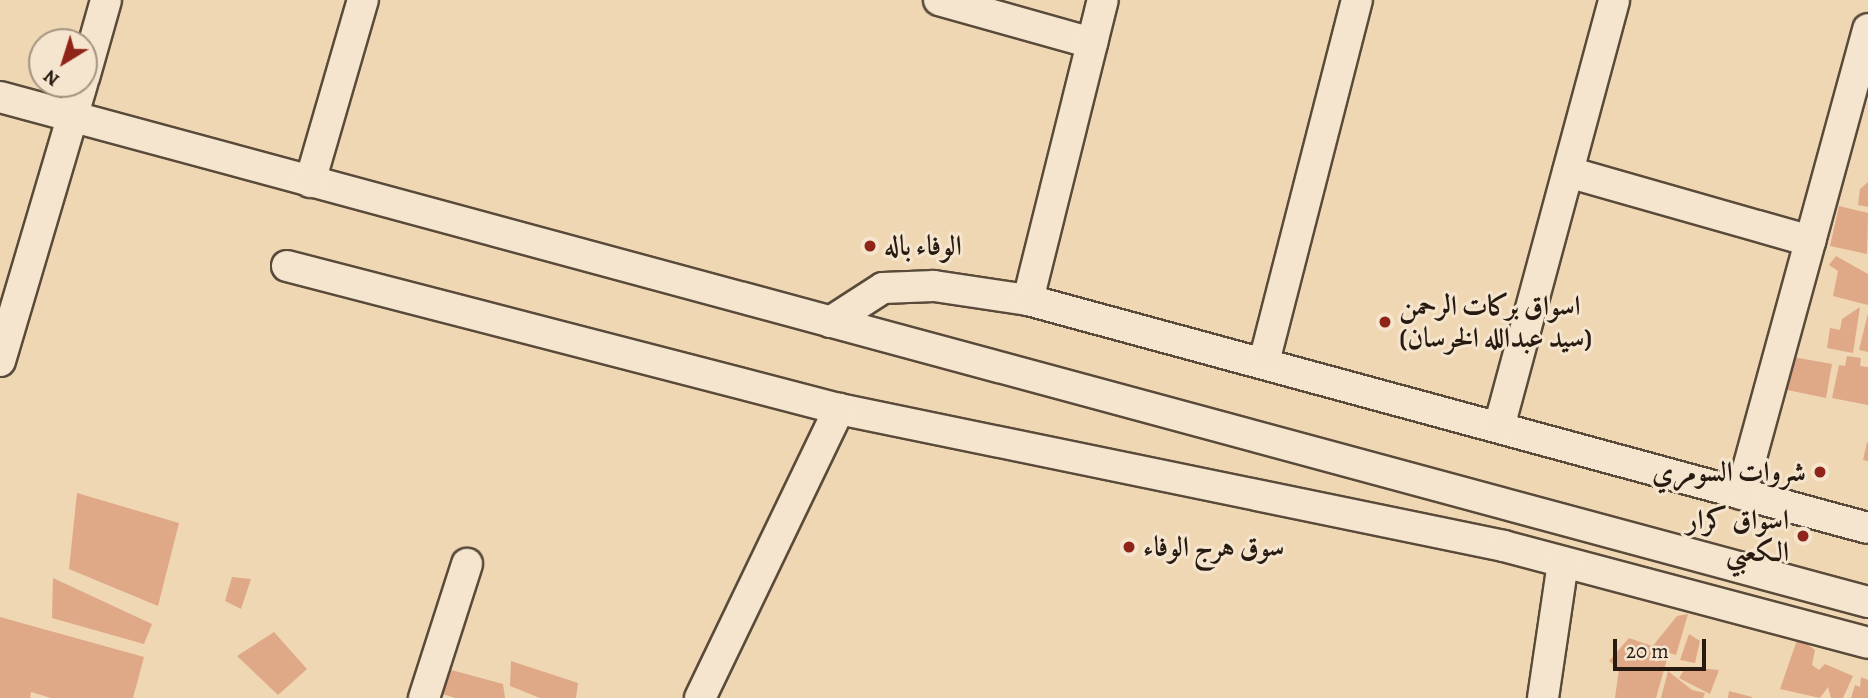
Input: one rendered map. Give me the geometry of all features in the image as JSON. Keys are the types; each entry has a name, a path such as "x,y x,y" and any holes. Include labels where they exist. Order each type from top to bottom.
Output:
{"street":[{"path":"98,28 106,0"},
{"path":"310,182 363,0"},
{"path":"939,0 1092,43"},
{"path":"1028,300 1103,0"},
{"path":"1264,362 1357,0"},
{"path":"1499,427 1614,0"},
{"path":"1741,494 1868,29"},
{"path":"0,97 1868,602"},
{"path":"0,361 78,98"},
{"path":"1568,172 1810,241"},
{"path":"287,266 839,409 1504,546 1868,643"},
{"path":"830,322 883,288 933,286 1028,300 1868,528"},
{"path":"700,698 839,409"},
{"path":"1504,546 1514,506"},
{"path":"1543,698 1563,562"},
{"path":"424,698 467,564"}],"building":[{"path":"1868,182 1868,207 1858,205 1860,189"},
{"path":"1839,206 1868,213 1867,254 1830,246"},
{"path":"1836,256 1868,274 1868,305 1833,296 1838,271 1829,265"},
{"path":"1860,307 1853,353 1827,348 1830,328 1840,330 1842,319"},
{"path":"1868,313 1868,352 1859,350"},
{"path":"1847,356 1861,358 1860,366 1868,367 1868,405 1832,398 1839,365 1845,366"},
{"path":"1793,357 1832,364 1826,398 1787,390"},
{"path":"1868,443 1868,461 1863,460"},
{"path":"77,493 179,523 158,606 69,569"},
{"path":"232,577 251,579 241,609 225,601"},
{"path":"53,578 152,624 144,644 52,618"},
{"path":"1688,614 1676,655 1652,647 1677,616"},
{"path":"0,617 144,657 133,698 51,698 31,692 30,698 0,698"},
{"path":"274,632 307,669 278,695 237,656"},
{"path":"1689,634 1700,641 1695,663 1680,660"},
{"path":"1798,637 1815,650 1812,665 1819,670 1825,664 1853,676 1843,698 1831,698 1828,687 1820,698 1780,689"},
{"path":"1629,638 1669,652 1656,698 1615,698 1619,669 1609,661"},
{"path":"511,661 578,683 576,698 540,698 510,686"},
{"path":"1686,667 1719,670 1710,694 1679,678"},
{"path":"444,668 503,684 505,698 455,698 437,692"},
{"path":"1668,671 1692,690 1705,693 1703,698 1661,698"},
{"path":"1861,677 1868,680 1868,698 1851,698 1855,685 1860,687"},
{"path":"1729,691 1752,697 1752,698 1728,698"}],"place":[{"name":"الوفاء باله","path":"870,246"},
{"name":"اسواق بركات الرحمن (سيد عبدالله الخرسان)","path":"1385,322"},
{"name":"شروات السومري","path":"1820,472"},
{"name":"اسواق كرار الكعبي","path":"1803,536"},
{"name":"سوق هرج الوفاء","path":"1129,547"}]}
